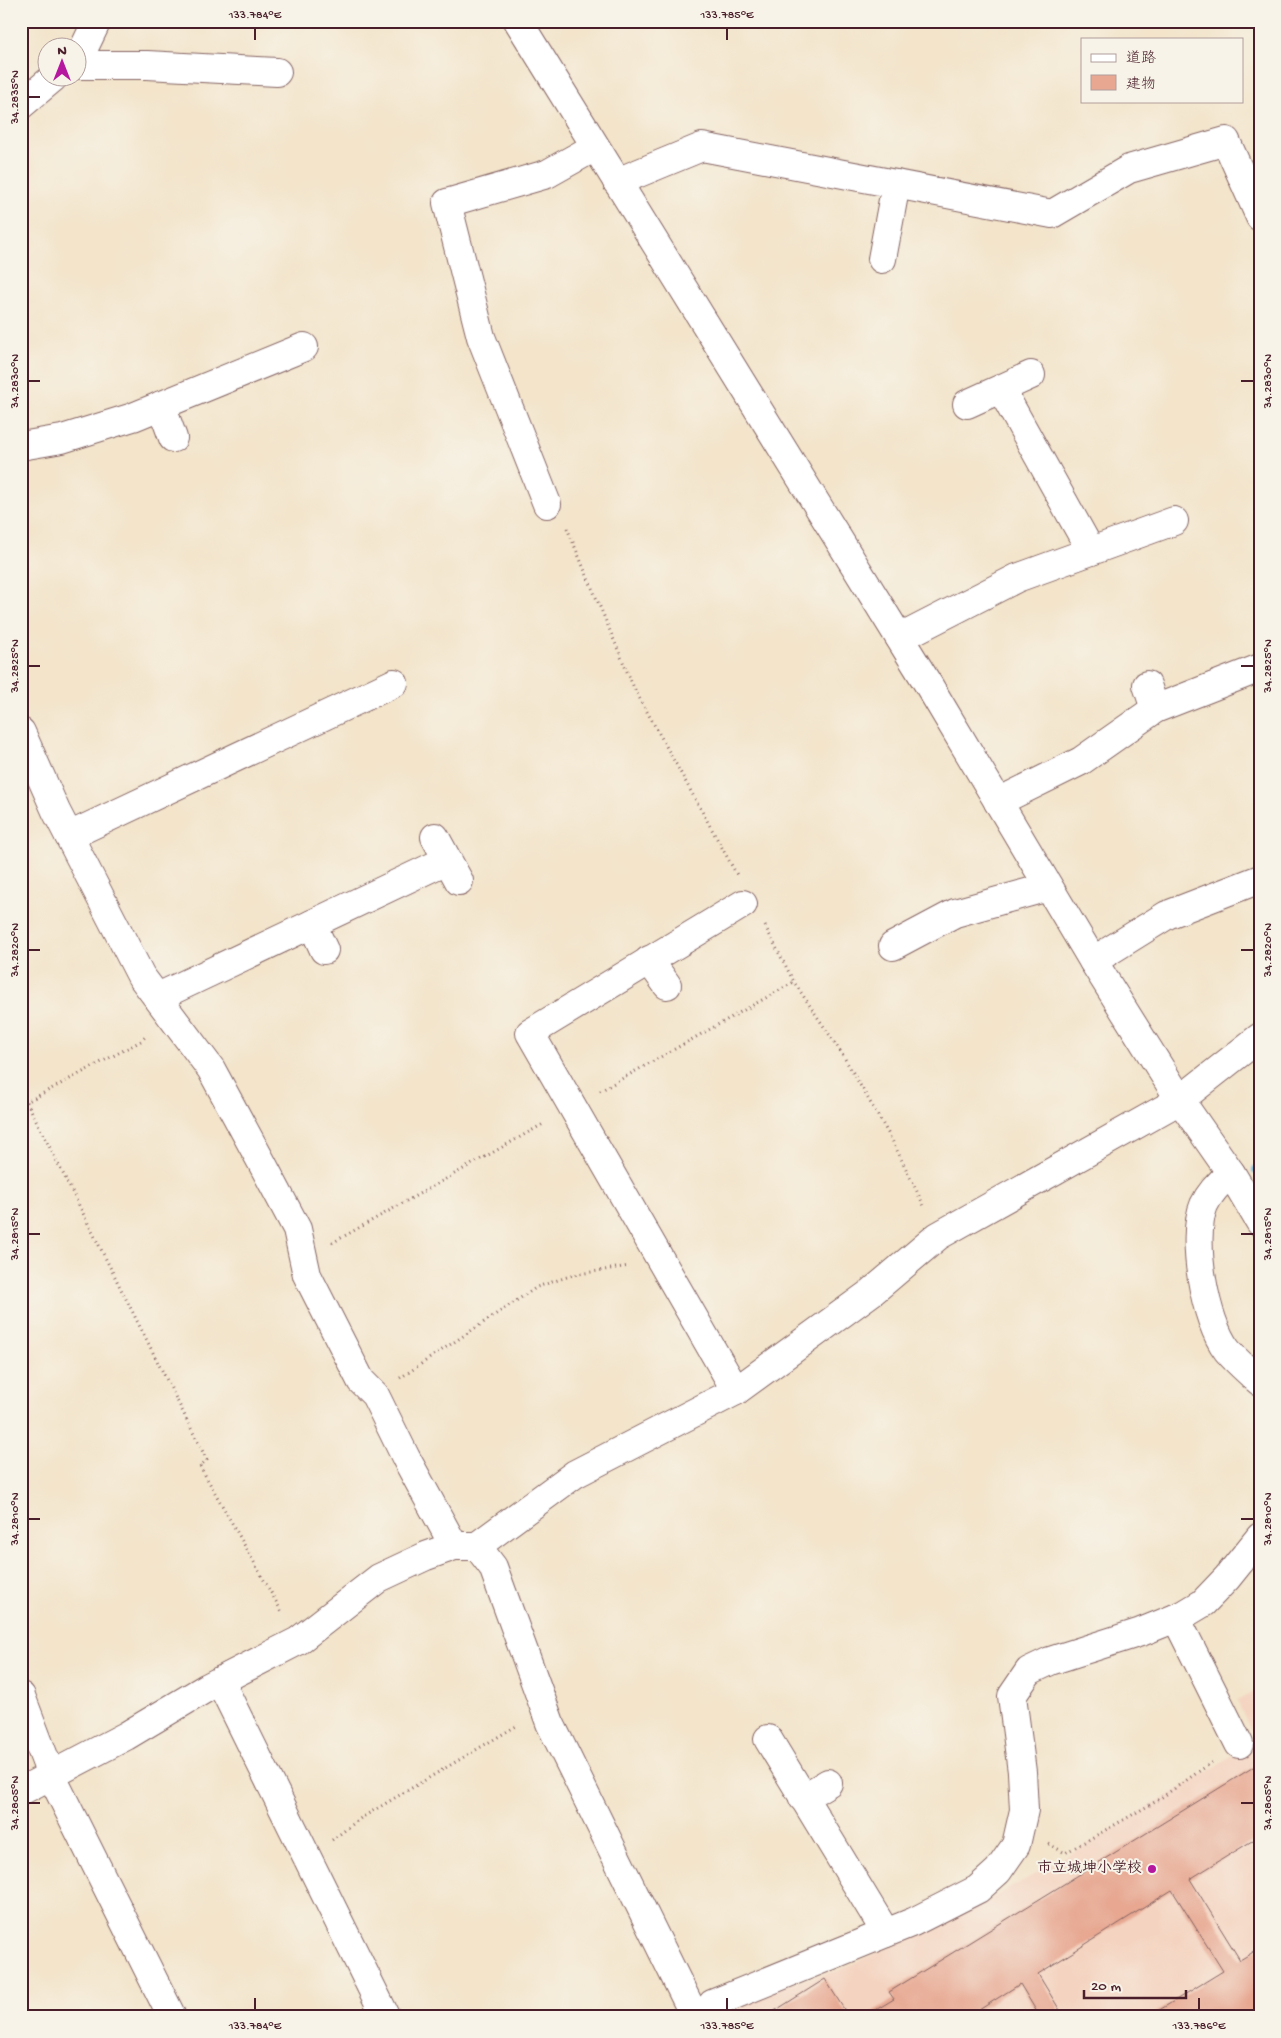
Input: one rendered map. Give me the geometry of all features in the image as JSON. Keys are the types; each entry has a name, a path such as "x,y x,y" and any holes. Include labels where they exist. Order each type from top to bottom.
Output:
{"street":[{"path":"88,40 97,21"},
{"path":"518,21 900,638 1093,962 1180,1100 1231,1173 1260,1222"},
{"path":"88,65 147,65 277,72"},
{"path":"21,105 41,88"},
{"path":"617,182 702,147 1052,214 1129,169 1226,142 1260,217"},
{"path":"547,504 480,336 446,204 547,174 595,147"},
{"path":"882,259 896,184"},
{"path":"21,446 62,439 133,417 304,347"},
{"path":"967,404 1031,375"},
{"path":"1001,389 1091,551"},
{"path":"161,405 173,438"},
{"path":"900,638 1017,578 1174,521"},
{"path":"998,802 1081,761 1150,697 1260,668"},
{"path":"69,836 394,683"},
{"path":"21,732 69,836 141,976 212,1069 297,1229 307,1275 361,1380 375,1395 406,1458 465,1546 493,1567 550,1723 694,2017"},
{"path":"164,1006 312,924 447,859"},
{"path":"1093,962 1167,915 1260,879"},
{"path":"893,946 955,912 1048,887"},
{"path":"736,1391 530,1032 649,960 742,893"},
{"path":"312,924 324,950"},
{"path":"649,960 666,985"},
{"path":"21,1791 126,1736 220,1681 298,1641 379,1578 426,1556 465,1546 575,1474 736,1391 873,1291 938,1236 1180,1100 1260,1037"},
{"path":"1231,1173 1219,1183 1204,1205 1198,1232 1199,1268 1214,1324 1226,1349 1260,1382"},
{"path":"704,2017 712,2004 913,1922 978,1889 998,1871 1016,1844 1024,1810 1022,1772 1012,1696 1030,1671 1050,1661 1141,1632 1176,1618 1203,1603 1227,1578 1260,1537"},
{"path":"1176,1618 1239,1744"},
{"path":"220,1681 386,2017"},
{"path":"21,1696 50,1775 172,2017"},
{"path":"768,1739 886,1933"},
{"path":"803,1798 828,1783"}],"path":[{"path":"547,504 560,513 634,688 742,893"},
{"path":"764,924 794,982 841,1052 892,1140 938,1236"},
{"path":"304,1259 794,982"},
{"path":"21,1105 141,1041 164,1006"},
{"path":"27,1102 207,1460 200,1466 298,1641"},
{"path":"375,1395 537,1287 573,1275 661,1262"},
{"path":"308,1858 361,1818 545,1710"},
{"path":"1020,1827 1065,1853 1154,1802 1239,1744"}],"shaded area":[{"name":"市立城坤小学校","path":"1260,1689 1260,2017 732,2017 739,1998 839,1970 982,1904 1107,1833 1256,1742 1237,1701"}],"building":[{"path":"1260,1763 1260,1836 1190,1879 1240,1960 1260,1948 1260,2014 1256,2017 1148,2017 1223,1971 1172,1890 1038,1974 1064,2017 1040,2017 1020,1984 968,2017 864,2017 894,1999 889,1992"},
{"path":"825,1979 849,2017 765,2017"}],"place":[{"name":"市立城坤小学校","path":"1152,1869"}]}
